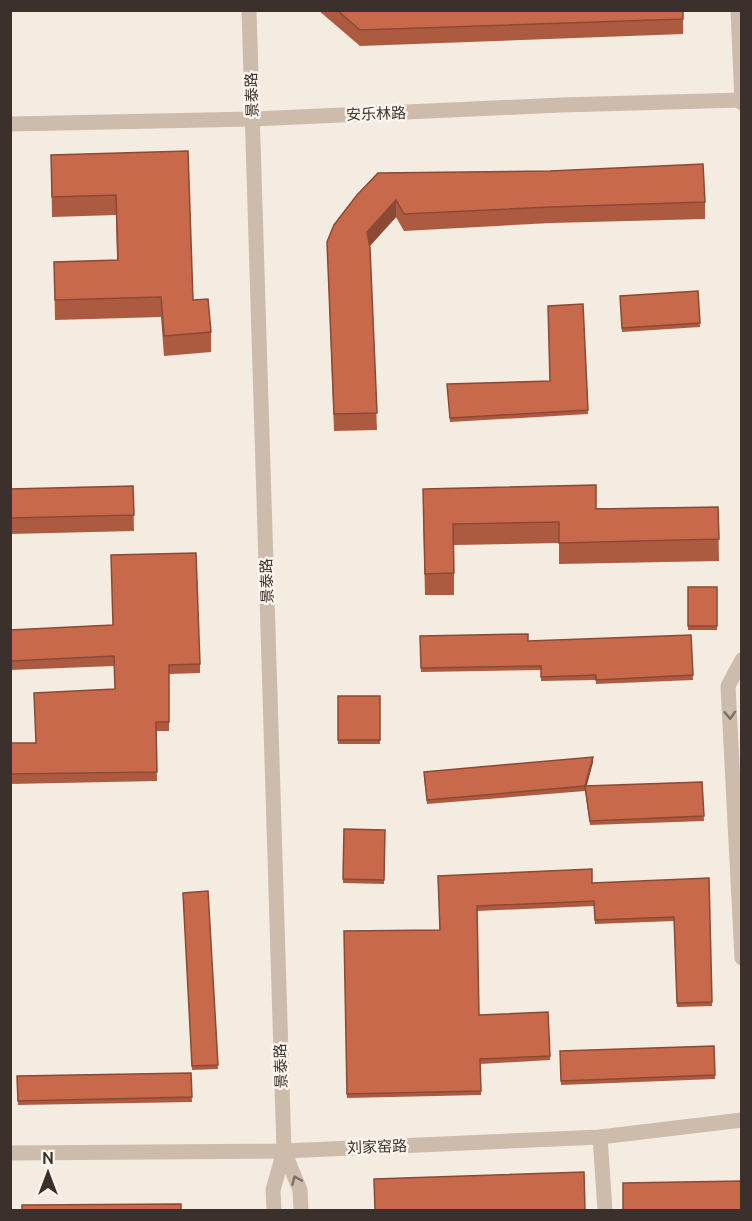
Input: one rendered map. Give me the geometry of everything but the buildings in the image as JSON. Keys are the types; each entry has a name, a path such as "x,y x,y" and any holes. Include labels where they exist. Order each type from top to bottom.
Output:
{"street":[{"name":"景泰路","path":"249,10 284,1151"},
{"path":"738,10 741,101"},
{"name":"安乐林路","path":"10,124 253,119 561,105 741,101"},
{"path":"741,660 728,686 739,853 741,958"},
{"name":"刘家窑路","path":"10,1153 284,1151 600,1137 741,1120"},
{"path":"600,1137 605,1210"},
{"path":"274,1210 273,1190 284,1151"},
{"path":"284,1151 300,1190 301,1210"}]}
